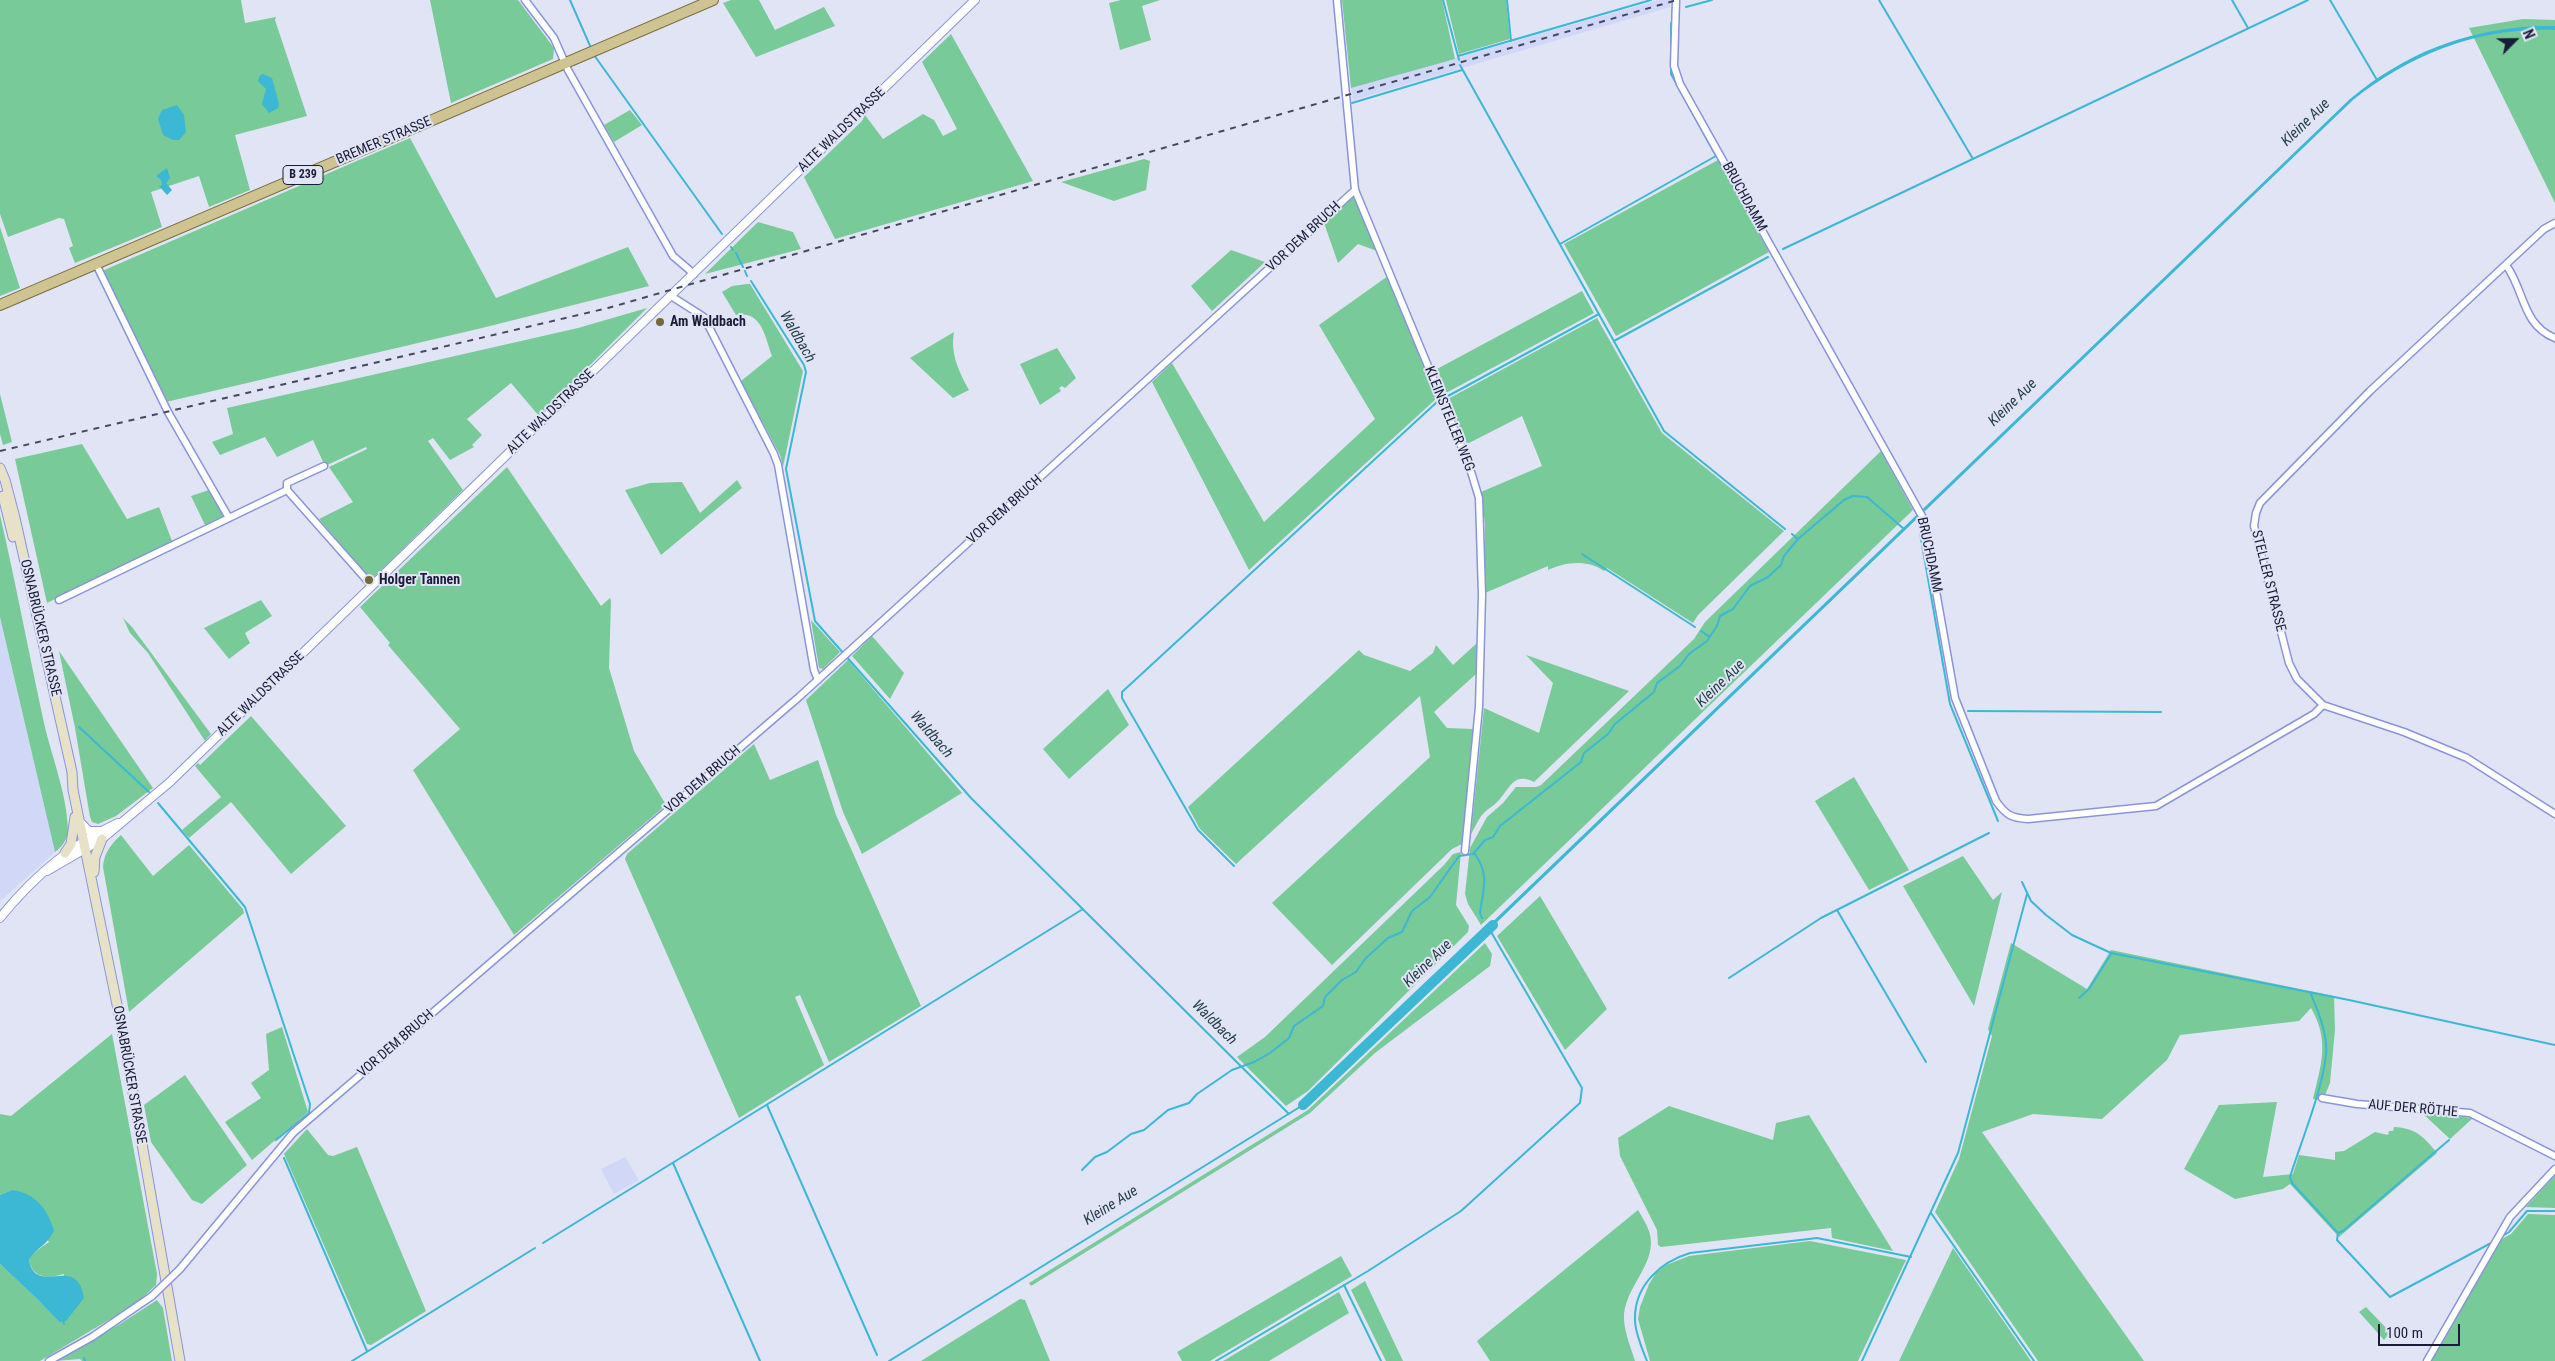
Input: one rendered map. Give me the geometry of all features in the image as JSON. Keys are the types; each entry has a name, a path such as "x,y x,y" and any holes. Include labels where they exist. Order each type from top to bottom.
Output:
{"main road":[{"name":"BREMER STRASSE","path":"0,305 713,0"},
{"name":"OSNABRÜCKER STRASSE","path":"0,468 5,480 40,626 72,772 76,807 121,1024 180,1361"},
{"name":"OSNABRÜCKER STRASSE","path":"0,483 66,773 73,790"},
{"path":"68,856 76,807"},
{"path":"92,882 95,857 101,835"}],"street":[{"path":"525,0 554,38 565,63 673,256 694,274"},
{"name":"ALTE WALDSTRASSE","path":"0,918 14,901 47,871 124,820 153,798 975,0"},
{"name":"KLEINSTELLER WEG","path":"1337,0 1355,190 1444,402 1469,465 1479,498 1481,522 1479,707 1465,851"},
{"name":"BRUCHDAMM","path":"1676,0 1674,66 1680,84 1923,518 1960,714 1996,801 2012,818 2028,819 2156,806 2314,714 2323,705"},
{"name":"VOR DEM BRUCH","path":"49,1361 92,1337 152,1296 180,1269 293,1133 850,652 1355,190"},
{"name":"STELLER STRASSE","path":"2555,223 2506,265 2370,391 2260,504 2254,526 2289,663 2297,679 2323,705 2404,732 2467,758 2555,814"},
{"path":"96,264 168,412 229,518"},
{"path":"2506,265 2513,275 2535,326 2555,338"},
{"path":"671,296 704,317 774,454 778,465 814,670 818,680"},
{"path":"324,466 287,484 287,490 372,586"},
{"path":"59,600 287,490"},
{"path":"80,822 89,830 101,835"},
{"path":"68,856 81,860 89,867"},
{"name":"AUF DER RÖTHE","path":"2322,1098 2357,1104 2470,1113 2555,1156"},
{"path":"2427,1361 2510,1217 2555,1169"}],"shaded area":[{"path":"1658,0 1670,0 1670,7 1353,100 1351,88"},
{"path":"0,617 55,852 0,901"},
{"path":"625,1157 639,1180 614,1194 601,1169"}],"green space":[{"path":"0,0 241,0 245,23 276,17 275,20 307,116 235,135 250,190 209,207 199,176 151,192 162,227 75,263 69,248 73,246 64,219 59,218 8,237 0,214"},
{"path":"430,0 518,0 554,48 553,59 451,103"},
{"path":"731,0 759,0 775,30 824,7 835,26 756,57 723,3"},
{"path":"1121,0 1160,0 1142,6 1151,40 1120,50 1109,3"},
{"path":"1342,0 1442,0 1455,59 1351,88"},
{"path":"1446,0 1506,0 1510,39 1459,54"},
{"path":"2523,19 2555,20 2555,203 2469,28"},
{"path":"951,34 1033,181 835,239 804,177 862,121 865,115 883,139 923,114 934,120 943,136 957,129 922,62"},
{"path":"630,110 642,125 614,142 604,125"},
{"path":"410,138 496,298 628,247 649,286 482,328 166,402 102,271"},
{"path":"1144,159 1150,161 1146,190 1114,201 1061,182"},
{"path":"1718,160 1769,252 1616,336 1564,244"},
{"path":"1353,197 1356,197 1377,251 1358,244 1338,263 1324,223"},
{"path":"758,222 793,232 801,249 705,274"},
{"path":"0,227 20,288 0,296"},
{"path":"1231,250 1265,262 1212,311 1191,286"},
{"path":"1388,276 1437,398 1249,570 1152,382 1172,363 1264,522 1375,419 1319,325"},
{"path":"750,284 803,371 783,467 780,455 741,381 772,356 767,341 757,321 745,315 736,315 722,292 732,286"},
{"path":"1582,291 1594,313 1446,393 1437,369"},
{"path":"647,308 539,416 511,383 467,419 482,435 472,445 474,447 450,460 433,438 428,441 463,490 373,578 369,578 319,519 353,502 329,467 367,449 366,447 325,466 313,440 277,457 265,437 220,455 212,442 233,434 227,408 578,328"},
{"path":"1597,318 1662,433 1784,531 1698,615 1693,623 1607,568 1604,571 1583,563 1562,565 1548,570 1548,566 1485,593 1485,524 1481,492 1542,466 1522,416 1467,444 1448,399"},
{"path":"954,332 954,355 969,390 953,398 910,358"},
{"path":"1057,348 1076,378 1065,388 1062,386 1059,388 1061,391 1040,405 1020,364"},
{"path":"0,394 12,442 3,445 0,434"},
{"path":"82,444 127,519 159,507 172,541 47,603 15,459"},
{"path":"1881,451 1913,510 1481,925 1468,904 1465,894 1470,848 1487,817 1503,803 1516,787 1536,787 1541,785 1694,639 1705,622"},
{"path":"507,467 601,606 610,598 609,668 634,751 666,805 514,935 413,770 460,729 388,645 390,643 360,607"},
{"path":"737,480 742,488 661,555 625,490 650,483 682,482 700,513"},
{"path":"209,490 224,516 205,525 191,496"},
{"path":"0,515 44,723 65,803 68,833 64,843 55,852 0,617"},
{"path":"261,600 272,616 245,633 250,643 229,659 204,628"},
{"path":"123,618 132,627 211,734 205,741 148,653 130,633"},
{"path":"811,620 840,652 823,669 819,668"},
{"path":"872,636 904,673 890,699 852,656"},
{"path":"1477,643 1476,674 1434,712 1447,728 1473,729 1462,844 1452,849 1332,965 1272,903 1430,757 1420,696 1236,864 1200,829 1188,807 1359,650 1364,655 1410,671 1433,653 1436,645 1453,665"},
{"path":"59,651 153,788 116,816 98,824 92,822 90,817 75,728"},
{"path":"1526,655 1629,691 1534,782 1521,779 1512,783 1496,803 1481,816 1471,834 1484,708 1539,733 1553,683"},
{"path":"848,660 962,793 862,854 843,812 806,700"},
{"path":"1108,689 1129,725 1069,779 1043,749"},
{"path":"251,716 346,826 291,874 231,802 189,838 182,830 221,797 195,766 198,763 200,765"},
{"path":"754,744 770,780 818,760 836,815 921,1006 829,1062 800,995 795,997 824,1065 739,1118 625,859 627,854"},
{"path":"1854,777 1909,870 1869,890 1815,801"},
{"path":"121,835 153,876 189,845 243,909 244,913 129,1012 103,867 109,849"},
{"path":"1461,852 1456,905 1469,926 1468,932 1308,1091 1286,1106 1237,1057 1265,1037 1444,865 1453,854"},
{"path":"1963,856 1993,900 2002,892 1974,1006 1903,886"},
{"path":"1540,896 1607,1009 1565,1050 1497,936"},
{"path":"1485,943 1492,954 1490,966 1375,1053 1310,1113 1031,1286 1029,1283 1308,1110"},
{"path":"2011,943 2087,989 2111,950 2334,996 2335,1030 2330,1083 2323,1100 2313,1099 2321,1064 2322,1042 2317,1020 2311,1008 2299,1021 2180,1035 2167,1060 2102,1119 2033,1114 1982,1132 2144,1361 2038,1361 1935,1212 1959,1159 1992,1036 1988,1029"},
{"path":"282,1027 308,1112 252,1160 225,1122 261,1098 251,1083 269,1070 266,1034"},
{"path":"112,1034 157,1274 156,1285 139,1301 40,1361 0,1361 0,1264 59,1322 64,1274 47,1277 34,1271 29,1260 32,1254 49,1242 12,1190 0,1195 0,1114 11,1116"},
{"path":"185,1075 247,1165 202,1204 192,1200 151,1142 144,1105"},
{"path":"2277,1102 2263,1177 2293,1174 2299,1155 2335,1160 2335,1152 2344,1151 2375,1132 2388,1135 2389,1131 2393,1131 2394,1127 2408,1129 2419,1134 2437,1153 2339,1237 2290,1184 2283,1189 2235,1199 2184,1169 2219,1105"},
{"path":"1669,1106 1773,1140 1776,1123 1809,1115 1893,1251 1832,1238 1831,1228 1661,1247 1658,1245 1657,1230 1620,1156 1618,1138"},
{"path":"2421,1112 2473,1118 2450,1139"},
{"path":"307,1129 328,1155 333,1156 357,1147 426,1311 371,1345 367,1344 284,1154"},
{"path":"2555,1175 2555,1208 2526,1207"},
{"path":"1638,1210 1649,1231 1651,1243 1645,1265 1625,1308 1624,1320 1628,1341 1635,1361 1490,1361 1477,1341"},
{"path":"2528,1214 2555,1215 2555,1361 2431,1361 2500,1240 2511,1234"},
{"path":"1810,1241 1906,1260 1858,1361 1650,1361 1638,1319 1640,1307 1649,1284 1656,1273 1666,1265 1689,1256"},
{"path":"1953,1248 2031,1361 1899,1361"},
{"path":"1341,1256 1352,1276 1210,1361 1182,1361 1177,1352"},
{"path":"1365,1281 1403,1361 1386,1361 1351,1290"},
{"path":"1339,1292 1349,1313 1269,1361 1223,1361"},
{"path":"1020,1299 1025,1300 1050,1361 921,1361"},
{"path":"157,1300 163,1308 172,1361 82,1361 80,1359 54,1361 120,1324"},
{"path":"2366,1307 2390,1332 2384,1340 2359,1312"}],"water":[{"path":"2534,26 2555,26 2555,30 2527,30 2500,33 2448,46 2423,56 2399,69 2353,100 1484,935 1482,932 2350,99 2392,69 2436,47 2483,33"},
{"path":"263,74 272,78 279,104 278,108 269,113 262,104 266,89 258,81 260,75"},
{"path":"177,105 184,115 186,132 179,140 173,140 163,135 158,119 162,110"},
{"path":"167,168 170,178 166,183 172,190 167,195 159,186 162,185 161,180 156,176"},
{"path":"12,1190 34,1198 44,1208 54,1230 48,1240 29,1260 33,1271 40,1276 65,1276 73,1278 80,1285 84,1298 66,1321 59,1322 0,1264 0,1195"}],"waterway":[{"path":"570,0 591,48"},
{"path":"1443,0 1459,60"},
{"path":"1507,0 1511,41"},
{"path":"1458,56 1651,0"},
{"path":"1686,7 1712,0"},
{"path":"1879,0 1973,159"},
{"path":"2232,0 2248,28"},
{"path":"1783,249 2308,0"},
{"path":"2330,0 2377,80"},
{"path":"1560,244 1716,156 1671,74 1671,23"},
{"path":"594,55 722,234"},
{"path":"1460,65 1664,431 1785,529"},
{"path":"1352,103 1462,70"},
{"name":"Waldbach","path":"736,253 743,267"},
{"path":"1614,341 1768,257"},
{"name":"Waldbach","path":"745,271 747,276"},
{"name":"Waldbach","path":"751,281 804,365 806,372 786,469 815,621 971,798 1289,1114"},
{"path":"1234,866 1198,830 1122,698 1122,692 1437,402 1599,314"},
{"path":"1082,1170 1095,1157 1107,1152 1131,1134 1144,1130 1168,1110 1189,1103 1197,1094 1232,1070 1254,1062 1270,1053 1289,1038 1294,1026 1323,1006 1325,997 1342,980 1356,972 1365,959 1388,938 1402,932 1412,911 1430,897 1459,856 1473,854 1485,840 1493,837 1500,826 1581,762 1584,753 1654,692 1657,683 1680,666 1689,654 1707,641 1717,626 1720,616 1733,609 1750,586 1768,577 1781,565 1784,556 1798,539 1844,500 1853,496 1867,497 1904,529"},
{"path":"1920,533 1950,704 1998,821"},
{"path":"1792,534 1798,539"},
{"path":"1582,554 1695,627"},
{"path":"1701,631 1710,637"},
{"path":"1968,711 2161,712"},
{"path":"79,727 149,792"},
{"path":"158,803 245,907 310,1104 309,1113 276,1140"},
{"path":"1729,978 1821,918 1989,833"},
{"path":"1475,854 1483,869 1484,876 1480,913 1482,918"},
{"path":"2022,882 2031,901 2046,915 2072,935 2111,953 2349,1000 2555,1045"},
{"path":"1862,1361 1958,1153 2027,894"},
{"path":"543,1243 1083,909"},
{"path":"1837,910 1926,1062"},
{"path":"1216,1361 1368,1271 1461,1211 1580,1103 1582,1088 1487,925"},
{"name":"Kleine Aue","path":"1303,1105 1493,925"},
{"path":"2079,998 2089,989 2111,954"},
{"path":"2310,992 2324,1031 2326,1055 2316,1100 2290,1177 2292,1183 2338,1233 2337,1240 2390,1297 2493,1242"},
{"path":"767,1105 877,1355"},
{"name":"Kleine Aue","path":"889,1361 1303,1105"},
{"path":"2338,1233 2343,1231 2449,1140"},
{"path":"284,1158 367,1351"},
{"path":"673,1163 760,1361"},
{"path":"2501,1237 2509,1232 2527,1211 2555,1211"},
{"path":"1931,1213 2034,1361"},
{"path":"1647,1361 1635,1325 1639,1296 1644,1286 1659,1269 1679,1257 1690,1253 1817,1238 1911,1257"},
{"path":"352,1361 535,1248"},
{"path":"1344,1285 1381,1361"}],"railway":[{"path":"0,451 608,308 1677,0"}],"place":[{"name":"Am Waldbach","path":"660,322"},
{"name":"Holger Tannen","path":"369,580"}]}
